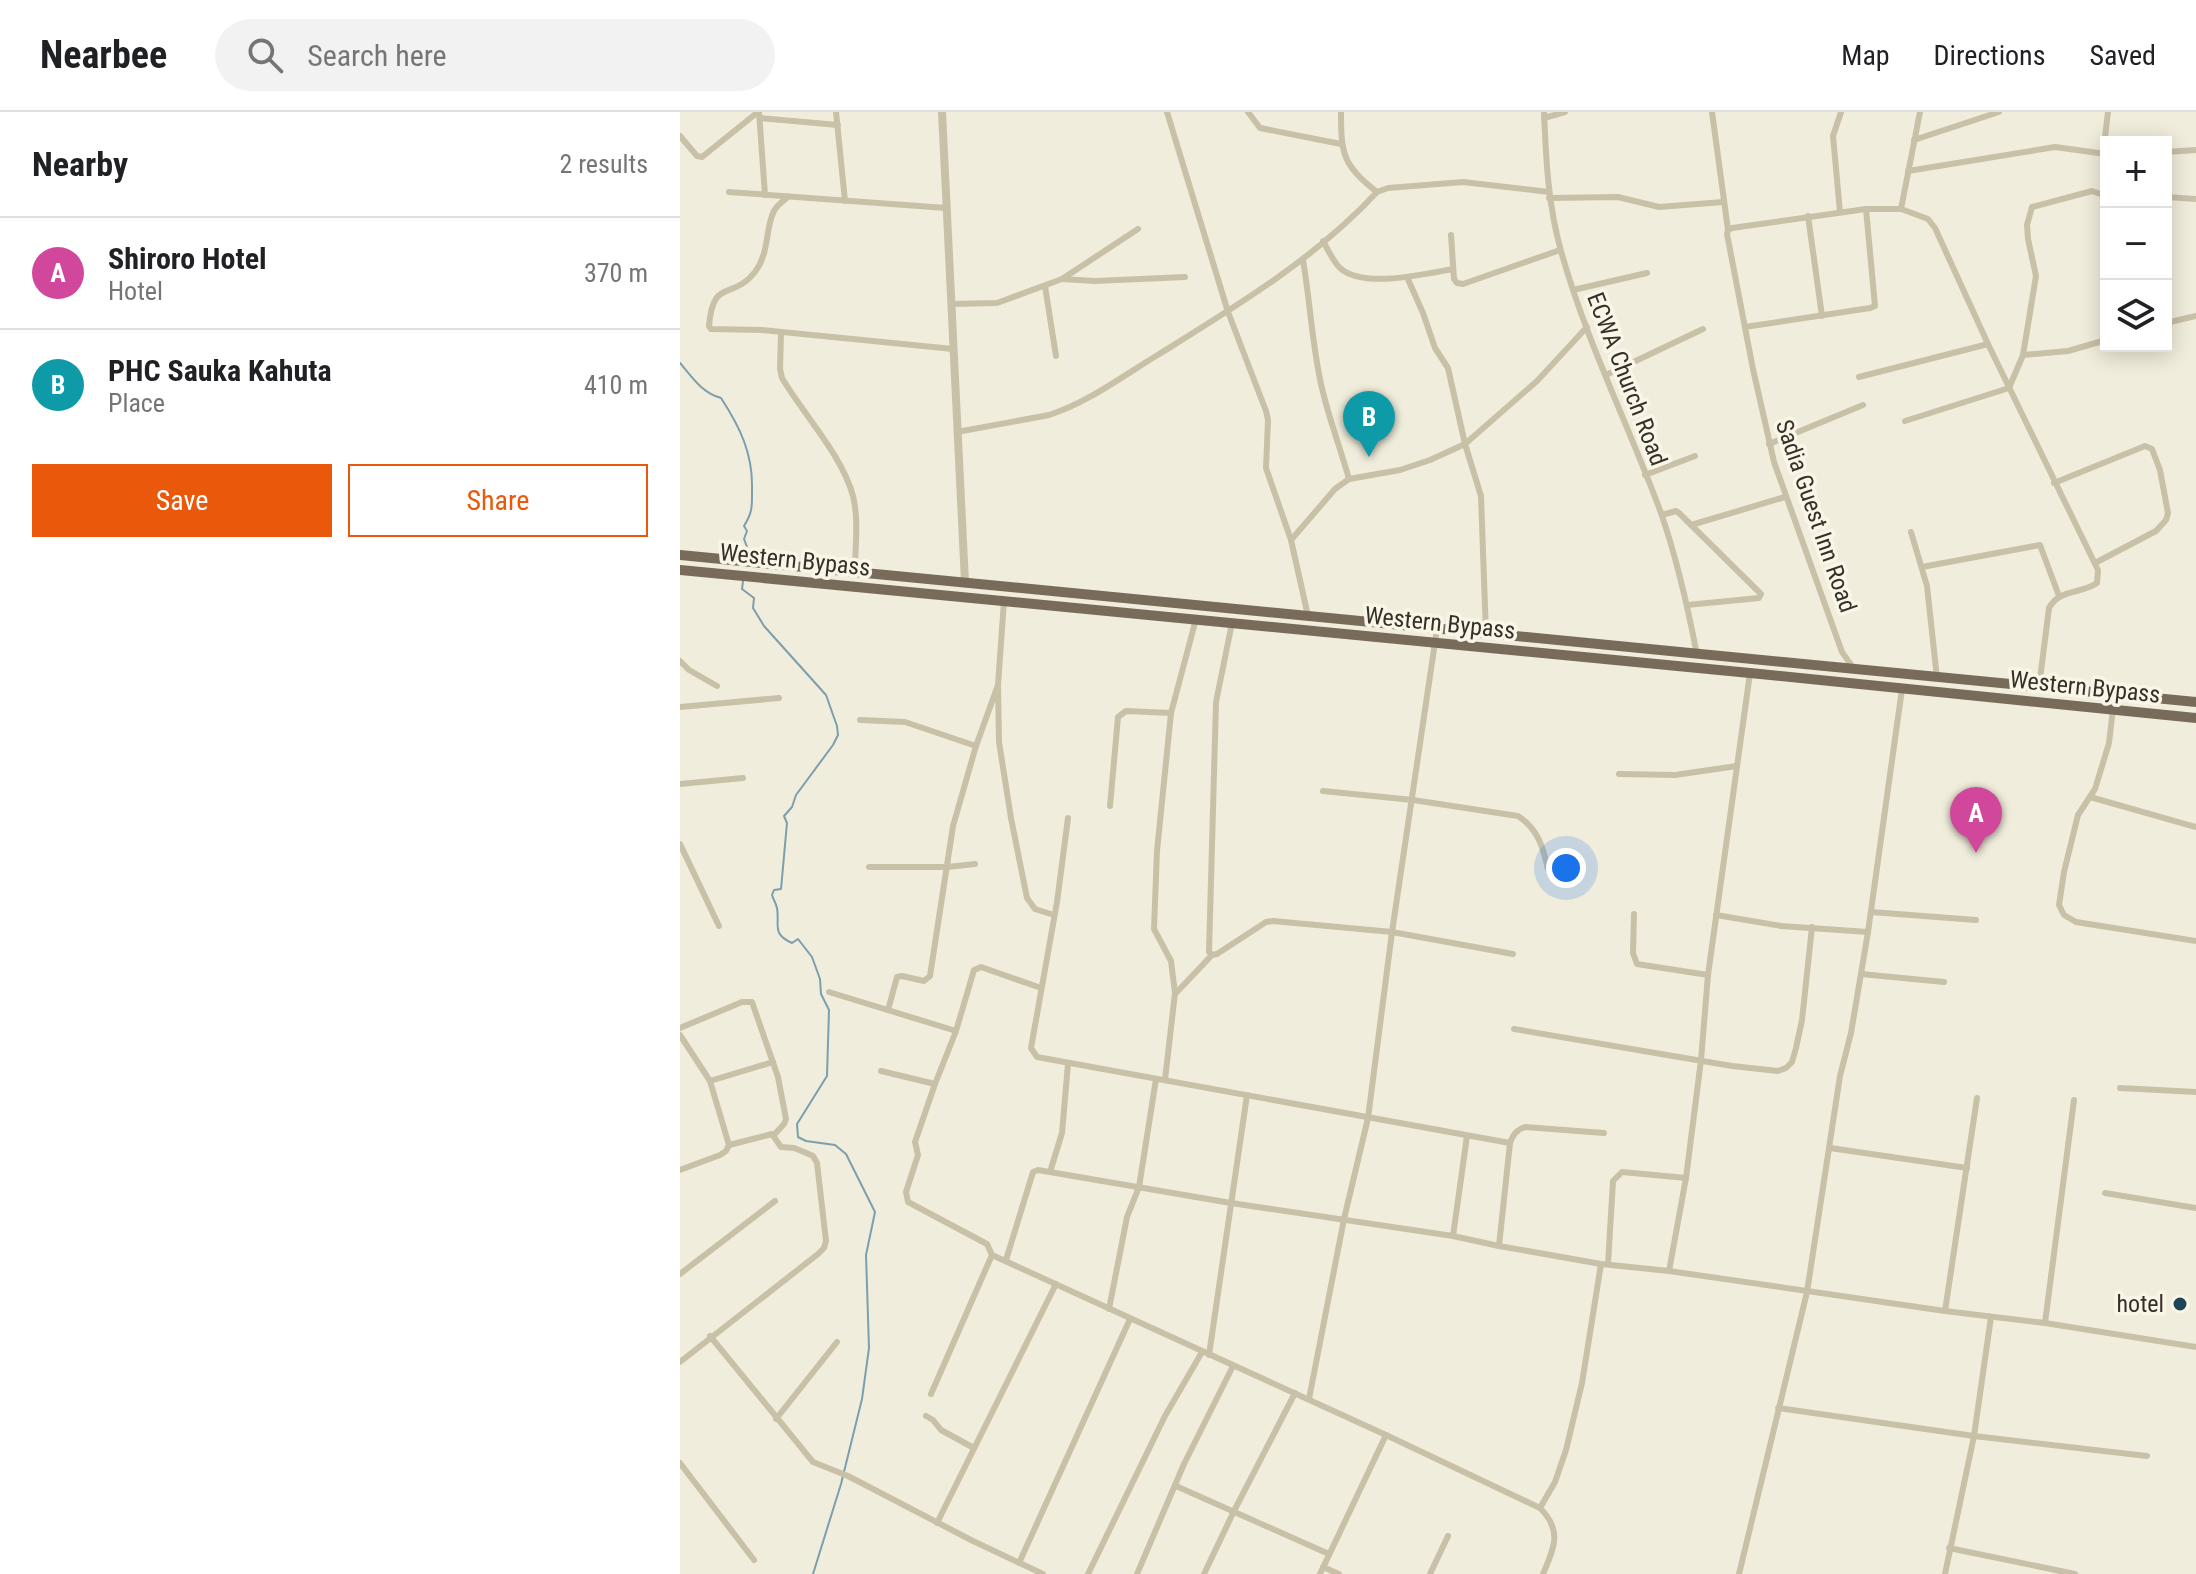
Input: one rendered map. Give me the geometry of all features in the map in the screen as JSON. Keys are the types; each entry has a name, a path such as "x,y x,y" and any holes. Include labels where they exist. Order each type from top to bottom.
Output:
{"main road":[{"name":"Western Bypass","path":"680,555 2196,702"},
{"name":"Western Bypass","path":"680,570 2196,718"}],"street":[{"path":"836,112 845,201"},
{"path":"942,112 965,582"},
{"path":"1167,112 1228,312 1266,411 1266,468 1291,540 1308,616"},
{"path":"1248,112 1260,128 1341,144"},
{"path":"1341,112 1341,144 1348,163 1357,176 1377,192"},
{"path":"1544,115 1565,112"},
{"name":"Sadia Guest Inn Road","path":"1712,112 1727,234 1769,444 1785,497 1842,652 1854,669"},
{"path":"1840,212 1833,136 1841,112"},
{"path":"1901,209 1920,112"},
{"path":"1914,140 1999,112"},
{"path":"2106,136 2108,112"},
{"path":"680,136 697,156 702,157 759,114 838,125"},
{"path":"759,114 765,195"},
{"name":"ECWA Church Road","path":"1544,115 1549,195 1560,250 1587,327 1662,515 1687,605 1697,655"},
{"path":"1908,171 2055,147 2100,153"},
{"path":"2172,152 2196,150"},
{"path":"957,432 1059,412 1107,386 1228,312 1303,260 1377,192 1388,188 1463,182 1549,195 1618,197 1659,207 1723,202"},
{"path":"1905,421 2009,388 2023,355 2036,276 2027,225 2032,207 2092,191 2100,194"},
{"path":"729,192 946,208"},
{"path":"788,197 772,214 764,252 754,273 743,283 714,298 709,324 711,329 781,332 953,349"},
{"path":"2172,197 2196,199"},
{"path":"1745,327 1875,306 1866,209"},
{"path":"1728,230 1866,209 1901,209 1928,219 1935,228 2098,570 2097,583 2092,587 2053,600 2049,608 2039,687"},
{"path":"1808,216 1822,316"},
{"path":"951,304 997,303 1045,286 1062,279 1138,229"},
{"path":"1451,235 1454,279 1463,284 1560,250"},
{"path":"1323,241 1337,266 1345,272 1379,279 1453,269"},
{"path":"1303,260 1321,383 1349,479"},
{"path":"1573,290 1647,273"},
{"path":"1062,279 1095,281 1185,277"},
{"path":"1407,277 1435,348 1448,368 1465,444 1481,496 1486,634"},
{"path":"1045,286 1056,356"},
{"path":"2172,322 2196,316"},
{"path":"1291,540 1327,497 1349,479 1400,470 1465,444 1537,381 1587,327"},
{"path":"1606,375 1703,329"},
{"path":"781,332 782,378 829,448 853,497 856,516 855,571"},
{"path":"2023,355 2068,351 2100,342"},
{"path":"1859,377 1988,344"},
{"path":"1769,444 1863,405"},
{"path":"2054,483 2145,446 2152,449 2160,470 2168,513 2166,520 2156,531 2095,563"},
{"path":"1645,475 1695,456"},
{"path":"1691,525 1785,497"},
{"path":"1662,515 1676,511 1761,594 1759,598 1687,605"},
{"path":"1911,532 1927,586 1937,678"},
{"path":"1922,567 2040,545 2059,596"},
{"path":"1004,601 998,685 999,742 1011,818 1027,898 1035,909 1054,915"},
{"path":"1165,1080 1175,993 1171,961 1154,929 1157,851 1171,713 1196,619"},
{"path":"1212,955 1209,947 1216,702 1232,622"},
{"path":"1309,1399 1344,1219 1368,1118 1437,629"},
{"path":"1830,666 1842,652"},
{"path":"680,661 689,670 717,686"},
{"path":"1669,1271 1686,1178 1708,975 1750,673"},
{"path":"888,1010 897,977 924,981 930,976 953,826 976,746 998,685"},
{"path":"1739,1574 1807,1292 1840,1076 1851,1033 1868,932 1902,689"},
{"path":"680,707 779,698"},
{"path":"2113,709 2109,743 2095,789 2078,815 2059,905 2064,915 2076,922 2196,941"},
{"path":"1110,806 1118,717 1126,711 1171,713"},
{"path":"860,720 905,722 976,746"},
{"path":"1619,774 1675,775 1737,766"},
{"path":"680,784 743,778"},
{"path":"1323,791 1413,800 1518,816 1529,823 1540,838 1548,869"},
{"path":"2090,797 2196,827"},
{"path":"1068,818 1032,1052 1037,1057 1510,1143"},
{"path":"680,844 719,926"},
{"path":"869,867 975,864"},
{"path":"1871,912 1976,920"},
{"path":"1634,914 1633,953 1637,964 1708,975"},
{"path":"1716,915 1781,926 1868,932"},
{"path":"1175,993 1212,955 1266,922 1273,921 1392,932 1513,954"},
{"path":"1514,1029 1778,1071 1792,1062 1802,1020 1812,927"},
{"path":"1041,988 981,967 976,968 915,1142 918,1155 906,1198 911,1204 987,1244 992,1255 1540,1508 1548,1516 1555,1533 1543,1574"},
{"path":"1861,974 1944,982"},
{"path":"829,992 956,1031"},
{"path":"680,1028 742,1002 752,1002 778,1077 786,1119 774,1135"},
{"path":"680,1035 710,1081 729,1145 720,1155 680,1170"},
{"path":"710,1081 773,1062"},
{"path":"1050,1172 1062,1133 1068,1064"},
{"path":"881,1071 935,1084"},
{"path":"1109,1309 1127,1217 1139,1187 1156,1079"},
{"path":"2120,1088 2195,1090"},
{"path":"1088,1574 1165,1416 1206,1354 1247,1095"},
{"path":"1945,1311 1977,1098"},
{"path":"2045,1323 2074,1100"},
{"path":"1499,1246 1510,1143 1514,1134 1525,1127 1604,1133"},
{"path":"729,1145 774,1135"},
{"path":"680,1362 824,1248 826,1241 817,1163 813,1156 794,1148 781,1147 774,1135"},
{"path":"1453,1236 1467,1136"},
{"path":"1830,1148 1967,1168"},
{"path":"1006,1260 1033,1172 1038,1170 1453,1236 1604,1264 2045,1323 2196,1347"},
{"path":"1540,1508 1555,1482 1566,1450 1582,1383 1604,1264 1613,1181 1622,1172 1686,1178"},
{"path":"2105,1193 2196,1208"},
{"path":"680,1274 775,1201"},
{"path":"931,1394 992,1255"},
{"path":"937,1523 1056,1284"},
{"path":"1945,1574 1974,1436 1991,1317"},
{"path":"1019,1563 1130,1319"},
{"path":"710,1336 813,1462 848,1476 1043,1574"},
{"path":"776,1419 837,1342"},
{"path":"1137,1574 1233,1366"},
{"path":"1204,1574 1295,1393"},
{"path":"1778,1408 1974,1436 2147,1456"},
{"path":"926,1416 941,1430 974,1448"},
{"path":"1339,1574 1321,1570 1386,1435"},
{"path":"680,1463 754,1560"},
{"path":"1176,1486 1329,1554"},
{"path":"1430,1574 1448,1536"},
{"path":"1949,1548 2075,1574"}],"waterway":[{"path":"680,363 703,388 721,398 744,441 752,476 751,508 744,526 747,531 744,539 746,559"},
{"path":"743,581 742,589 754,598 753,608 764,626 826,695 837,726 838,735 833,745 784,816 787,823 781,889 774,890 772,895 777,908 779,932 792,943 798,939 812,957 820,979 821,994 829,1010 827,1076 797,1124 798,1137 835,1145 846,1154 875,1212 866,1255 869,1348 862,1399 841,1484 813,1574"}],"place":[{"name":"PHC Sauka Kahuta","path":"1369,457"},
{"name":"Shiroro Hotel","path":"1976,853"},
{"name":"hotel","path":"2180,1304"}]}
